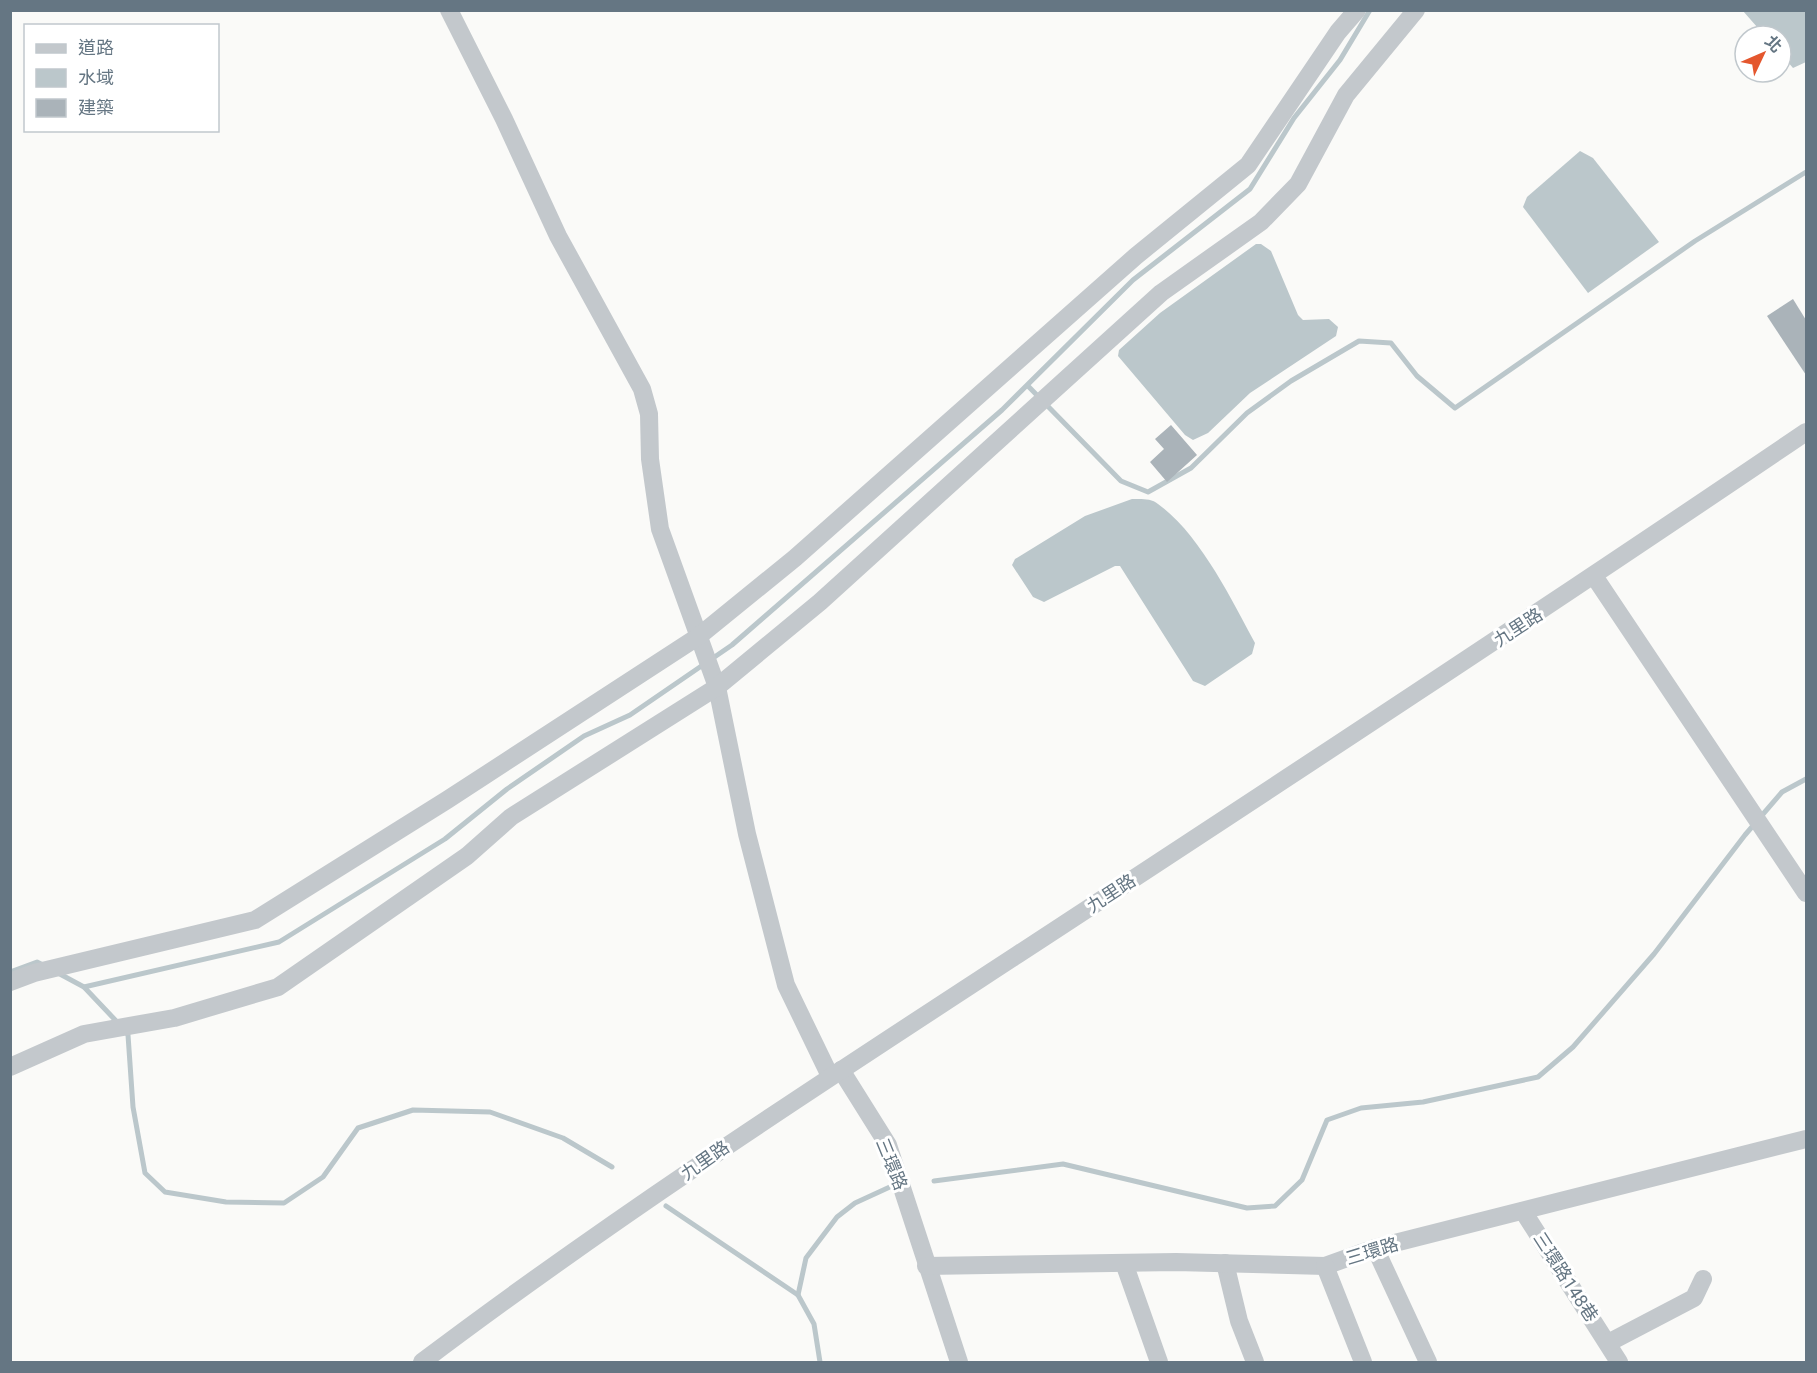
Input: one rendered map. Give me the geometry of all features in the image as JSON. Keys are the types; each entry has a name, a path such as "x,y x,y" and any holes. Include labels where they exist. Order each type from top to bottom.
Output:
{"street":[{"name":"三環路","path":"449,10 568,256 642,389 649,414 650,450 660,529 717,687 739,801 786,985 836,1073 888,1145 959,1362"},
{"path":"10,982 34,973 255,920 447,800 699,636 795,558 1136,256 1248,165 1338,32 1357,10"},
{"path":"10,1067 84,1034 174,1018 278,987 467,856 511,817 717,687 820,602 1161,293 1261,222 1298,184 1346,95 1416,10"},
{"name":"九里路","path":"422,1362 625,1215 836,1073 1594,576 1806,432"},
{"path":"1594,576 1806,893"},
{"name":"三環路","path":"926,1266 1124,1263 1325,1266 1375,1248 1806,1138"},
{"name":"三環路148巷","path":"1524,1211 1619,1362"},
{"path":"1375,1248 1428,1362"},
{"path":"1124,1263 1159,1362"},
{"path":"1225,1263 1239,1321 1255,1362"},
{"path":"1325,1266 1363,1362"},
{"path":"1608,1343 1694,1298 1703,1279"}],"water":[{"path":"1743,11 1806,11 1806,62 1793,68 1793,24 1754,24"},
{"path":"1580,151 1593,158 1659,242 1588,293 1523,207 1527,197"},
{"path":"1256,244 1261,244 1271,251 1298,315 1303,320 1329,319 1338,327 1336,336 1250,393 1208,433 1193,440 1185,435 1118,356 1119,350 1160,313"},
{"path":"1132,499 1146,499 1155,502 1187,532 1213,568 1255,643 1252,654 1205,686 1193,681 1120,566 1115,566 1044,602 1033,597 1012,565 1015,559 1085,516"}],"building":[{"path":"1793,299 1806,320 1806,375 1767,316"},
{"path":"1171,425 1197,455 1167,482 1150,462 1164,449 1155,439"}],"waterway":[{"path":"84,987 279,942 445,839 507,789 584,736 630,715 732,645 1002,410 1133,280 1250,189 1294,118 1340,60 1370,10"},
{"path":"1028,386 1121,481 1148,492 1191,468 1247,413 1291,381 1359,341 1391,343 1417,376 1455,408 1695,241 1806,172"},
{"path":"934,1181 1063,1164 1247,1208 1275,1206 1302,1180 1327,1120 1361,1108 1423,1102 1538,1077 1573,1047 1654,954 1745,835 1782,792 1806,779"},
{"path":"10,972 37,962 45,966"},
{"path":"58,973 84,987 119,1024"},
{"path":"125,1031 128,1035 133,1107 145,1173 165,1192 226,1202 284,1203 323,1177 358,1128 413,1110 490,1112 563,1138 612,1167"},
{"path":"798,1295 806,1258 837,1217 855,1203 892,1186"},
{"path":"666,1206 798,1295 814,1324 820,1362"}]}
